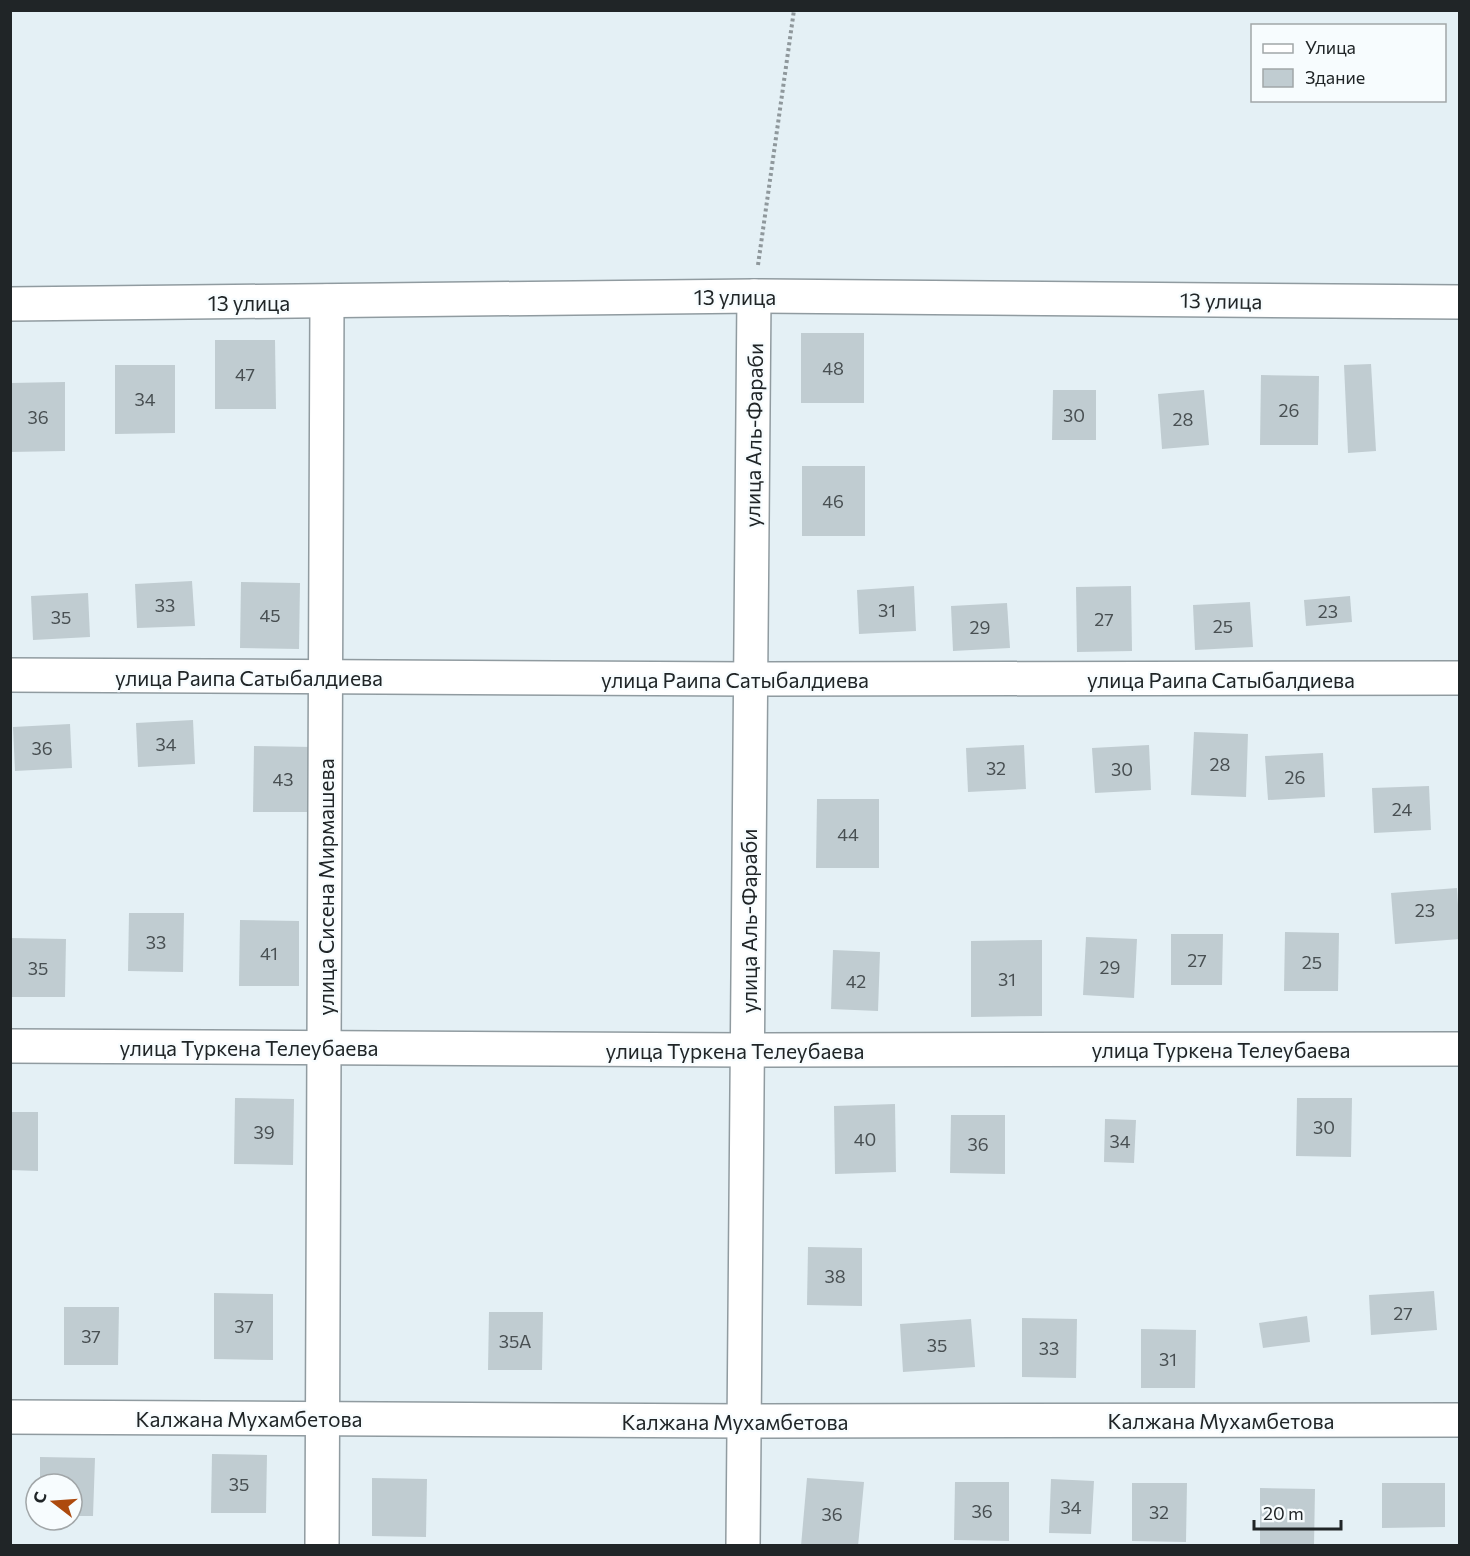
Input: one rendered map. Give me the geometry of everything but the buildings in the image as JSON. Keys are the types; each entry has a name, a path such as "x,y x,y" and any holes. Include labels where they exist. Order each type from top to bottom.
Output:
{"street":[{"name":"13 улица","path":"10,304 754,296 1460,302"},
{"name":"улица Аль-Фараби","path":"743,1545 754,296"},
{"name":"улица Сисена Мирмашева","path":"322,1545 327,301"},
{"name":"улица Раипа Сатыбалдиева","path":"10,675 751,679 1460,678"},
{"name":"улица Туркена Телеубаева","path":"10,1046 747,1050 1460,1049"},
{"name":"Калжана Мухамбетова","path":"10,1417 744,1421 1460,1420"}],"path":[{"path":"754,296 794,10"}]}
